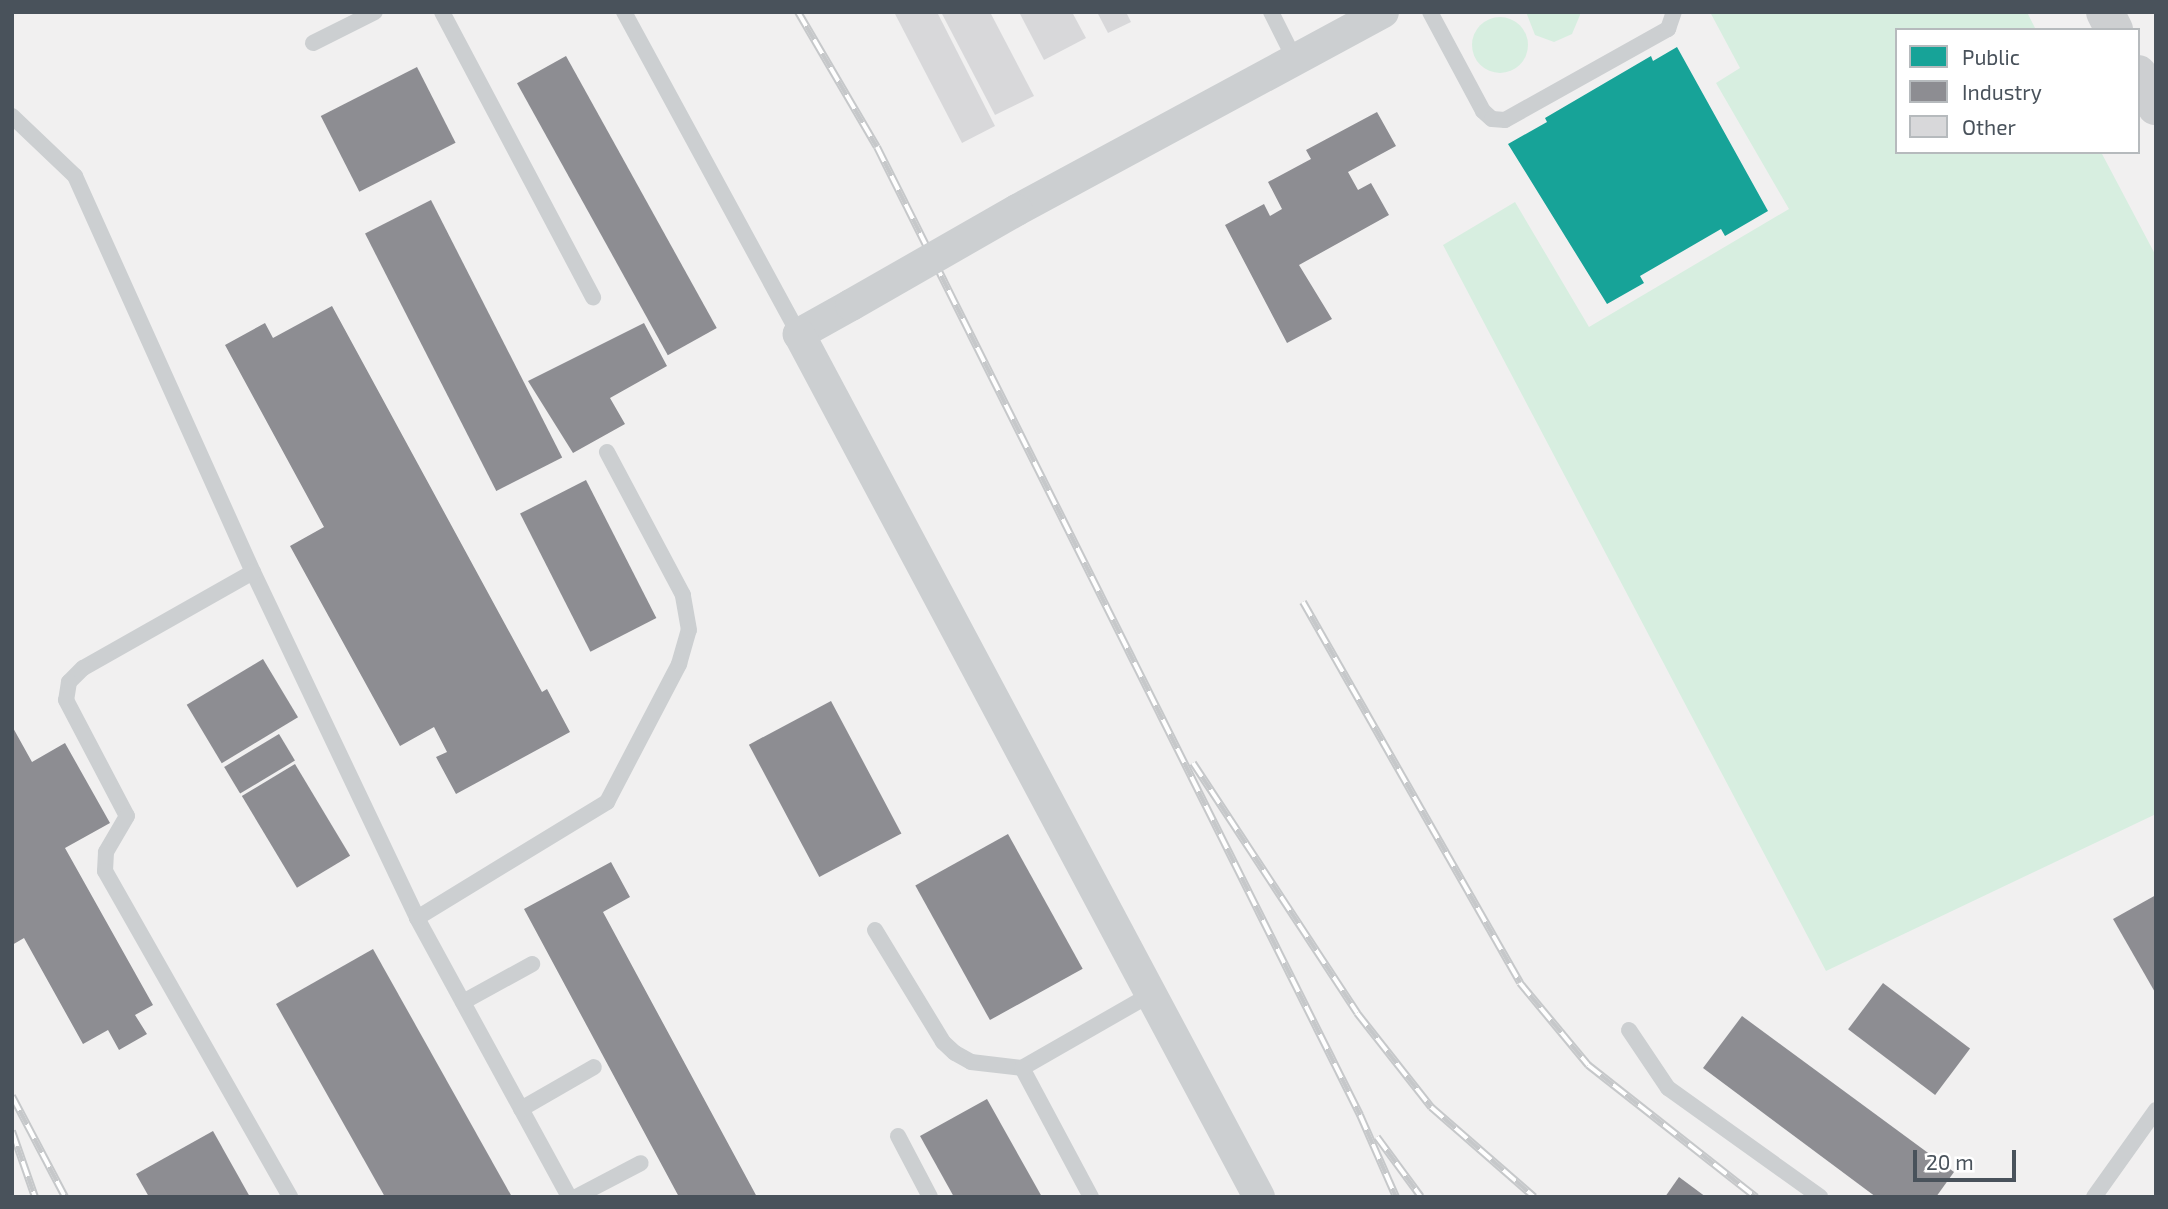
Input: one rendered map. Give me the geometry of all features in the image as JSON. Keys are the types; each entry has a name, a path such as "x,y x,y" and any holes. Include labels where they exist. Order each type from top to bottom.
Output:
{"main road":[{"path":"2105,12 2113,28"},
{"path":"2140,78 2156,106"}],"street":[{"path":"1259,1197 799,334 1017,210 1383,12"}],"lane":[{"path":"313,43 375,12"},
{"path":"442,12 593,297"},
{"path":"624,12 799,334"},
{"path":"1271,12 1295,60"},
{"path":"1430,12 1483,111 1492,119 1505,120 1668,29 1674,12"},
{"path":"12,116 75,176 253,572 416,918 569,1197"},
{"path":"416,918 607,802 679,664 689,630 682,595 607,452"},
{"path":"253,572 83,668 69,682 66,700 127,816 106,852 105,871 290,1197"},
{"path":"875,930 943,1042 971,1062 1023,1068 1151,994"},
{"path":"463,1002 532,964"},
{"path":"1629,1030 1668,1088 1820,1197"},
{"path":"521,1109 594,1067"},
{"path":"1023,1068 1091,1197"},
{"path":"2094,1197 2156,1110"},
{"path":"898,1136 930,1197"},
{"path":"576,1197 641,1163"}],"green space":[{"path":"1526,12 1580,12 1580,15 1572,34 1554,42 1535,35"},
{"path":"1710,12 2027,12 2035,28 1895,28 1895,154 2102,154 2156,256 2156,814 1826,971 1443,245 1515,202 1589,327 1789,209 1716,83 1740,68"},
{"path":"1495,17 1505,17 1520,25 1526,34 1526,56 1520,65 1505,73 1495,73 1477,61 1472,50 1472,40 1484,22"}],"building: Public":[{"path":"1677,47 1768,211 1725,236 1721,229 1640,276 1644,283 1607,304 1508,144 1547,122 1545,118 1651,56 1653,61"}],"building: Industry":[{"path":"566,56 717,328 668,355 517,83"},
{"path":"417,67 456,143 359,192 321,116"},
{"path":"1377,112 1396,146 1348,172 1358,190 1371,183 1389,215 1299,265 1332,319 1287,343 1225,225 1264,204 1270,216 1282,209 1268,182 1311,159 1306,150"},
{"path":"431,200 562,458 496,491 365,234"},
{"path":"332,306 542,692 547,689 570,732 456,794 436,757 447,752 434,727 400,746 290,546 324,527 225,345 265,323 273,338"},
{"path":"644,323 667,366 610,398 625,424 573,453 528,381"},
{"path":"586,480 656,618 590,652 520,514"},
{"path":"263,659 298,717 222,763 187,705"},
{"path":"831,701 901,833 819,877 749,745"},
{"path":"12,726 32,762 65,743 110,823 65,848 153,1005 135,1015 147,1034 119,1050 108,1030 83,1044 24,938 12,945"},
{"path":"279,734 295,761 240,794 224,767"},
{"path":"295,764 350,856 297,888 242,796"},
{"path":"1008,834 1083,969 990,1020 915,885"},
{"path":"611,862 630,897 603,912 757,1197 679,1197 524,909"},
{"path":"2156,895 2156,994 2113,919"},
{"path":"373,949 512,1197 385,1197 276,1004"},
{"path":"1883,983 1970,1049 1935,1095 1848,1029"},
{"path":"1742,1016 1954,1172 1936,1197 1876,1197 1703,1068"},
{"path":"987,1099 1042,1197 954,1197 920,1136"},
{"path":"213,1131 250,1197 149,1197 136,1174"},
{"path":"1679,1177 1706,1197 1665,1197"}],"building: Other":[{"path":"894,12 937,12 995,126 962,143"},
{"path":"941,12 990,12 1034,96 995,115"},
{"path":"1019,12 1072,12 1086,38 1044,60"},
{"path":"1097,12 1126,12 1131,22 1108,33"}],"railway":[{"path":"798,12 877,147 1360,1115 1396,1197"},
{"path":"1303,602 1520,983 1588,1065 1756,1197"},
{"path":"1193,763 1357,1013 1431,1107 1534,1197"},
{"path":"12,1096 65,1197"},
{"path":"12,1131 35,1197"},
{"path":"1377,1137 1421,1197"}]}
